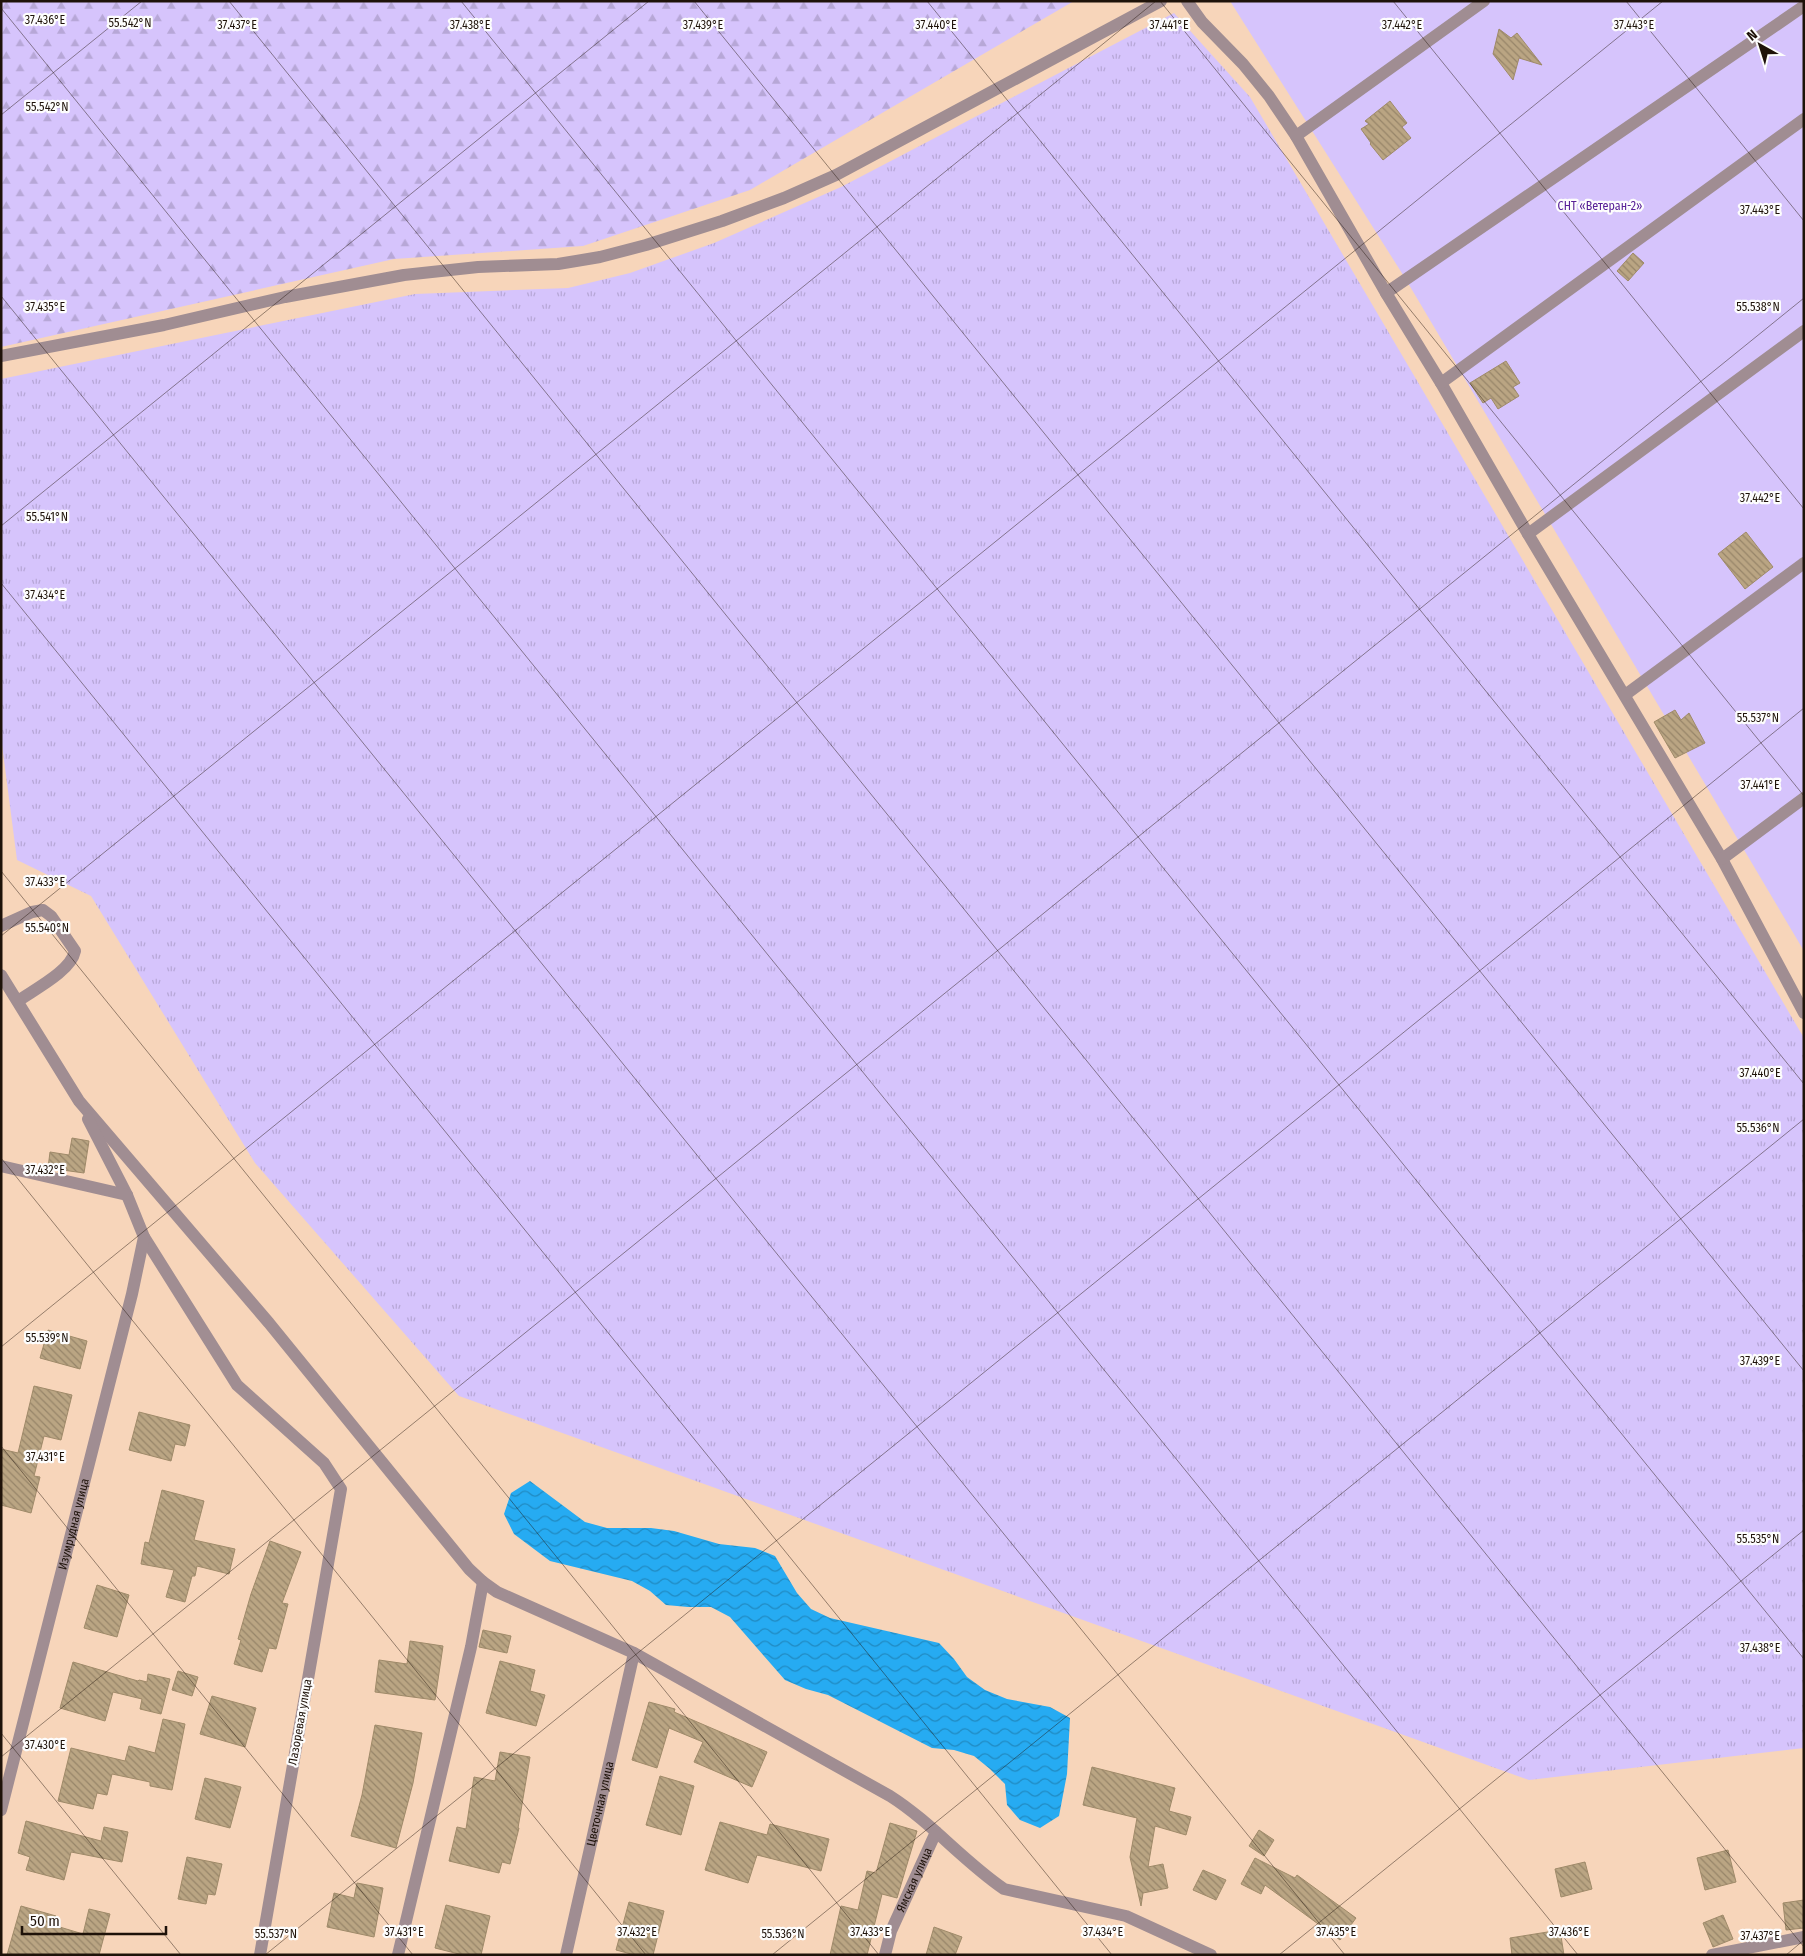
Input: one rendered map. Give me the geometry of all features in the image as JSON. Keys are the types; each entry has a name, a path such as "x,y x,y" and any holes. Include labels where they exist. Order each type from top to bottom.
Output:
{"street":[{"path":"1,356 164,325 285,297 404,275 478,267 558,264 600,257 646,245 722,221 784,198 836,174 1161,1"},
{"path":"1187,1 1202,22 1243,64 1269,96 1296,136 1386,294 1441,383 1528,534 1722,859 1804,1013"},
{"path":"1296,136 1484,1"},
{"path":"1386,294 1804,6"},
{"path":"1441,383 1804,119"},
{"path":"1528,534 1804,331"},
{"path":"1625,695 1804,563"},
{"path":"1722,859 1804,798"},
{"path":"1,926 32,912 43,910 51,916 75,951 74,958 67,967 18,1001"},
{"path":"1,975 79,1101 127,1195 144,1237"},
{"path":"79,1101 270,1323 482,1582 497,1592 634,1653 890,1796 936,1832 987,1877 1004,1888 1126,1916 1211,1955"},
{"path":"1,1166 127,1195"},
{"name":"Лазоревая улица","path":"144,1237 237,1385 324,1463 341,1489 260,1955"},
{"name":"Изумрудная улица","path":"1,1810 132,1294 144,1237"},
{"path":"398,1955 471,1647 482,1582"},
{"name":"Цветочная улица","path":"566,1955 634,1653"},
{"name":"Ямская улица","path":"885,1955 891,1931 936,1832"},
{"path":"1712,1955 1781,1949 1804,1937"}],"green space":[{"path":"1,1 1074,1 750,190 583,246 394,259 1,347"},
{"name":"СНТ «Ветеран-2»","path":"1230,1 1804,1 1804,951 1405,278"},
{"path":"1174,13 1250,97 1804,1038 1804,1748 1529,1780 459,1396 255,1163 91,896 17,860 1,737 1,379 415,294 568,288 630,273 714,243 841,187"}],"water":[{"path":"530,1481 585,1522 607,1528 651,1528 674,1531 719,1544 755,1548 775,1556 797,1593 811,1609 830,1618 939,1643 967,1677 985,1690 1007,1699 1050,1707 1070,1718 1067,1774 1059,1816 1040,1828 1020,1820 1007,1805 1005,1784 974,1756 954,1750 932,1748 828,1695 806,1689 785,1680 730,1617 711,1607 666,1605 650,1591 632,1581 550,1561 514,1534 504,1514 511,1493"}],"building":[{"path":"1499,29 1511,38 1517,33 1542,65 1519,58 1513,80 1493,54"},
{"path":"1390,101 1407,123 1402,127 1411,138 1383,160 1361,129 1369,124 1365,121"},
{"path":"1633,253 1644,263 1628,281 1617,271"},
{"path":"1506,361 1520,383 1513,387 1519,396 1498,409 1491,398 1483,403 1470,383"},
{"path":"1746,532 1773,567 1745,589 1718,554"},
{"path":"1675,710 1681,720 1689,713 1705,743 1675,758 1654,722"},
{"path":"72,1138 89,1141 84,1173 48,1168 50,1152 69,1155"},
{"path":"48,1330 87,1341 80,1369 40,1358"},
{"path":"34,1386 72,1395 61,1440 44,1436 34,1476 40,1477 31,1513 1,1505 1,1449 18,1453"},
{"path":"139,1412 190,1425 185,1446 175,1444 171,1461 129,1450"},
{"path":"162,1490 204,1501 194,1540 235,1549 229,1574 197,1566 195,1576 192,1576 185,1602 166,1597 174,1570 141,1564 145,1542 149,1543"},
{"path":"270,1541 301,1552 282,1603 288,1604 276,1649 269,1648 262,1672 234,1664 241,1640 238,1639 251,1594"},
{"path":"97,1585 129,1595 117,1637 84,1628"},
{"path":"483,1630 511,1636 507,1653 479,1647"},
{"path":"410,1641 443,1646 435,1700 375,1692 379,1660 407,1664"},
{"path":"500,1661 535,1670 530,1691 545,1695 536,1726 486,1713"},
{"path":"73,1662 138,1681 147,1682 148,1674 170,1679 161,1714 140,1709 142,1699 113,1692 105,1721 60,1708"},
{"path":"178,1671 198,1677 192,1696 172,1690"},
{"path":"212,1696 256,1708 245,1747 200,1734"},
{"path":"649,1702 675,1709 674,1712 767,1752 752,1787 694,1762 703,1742 669,1728 657,1768 632,1760"},
{"path":"163,1719 185,1724 172,1790 150,1786 150,1782 112,1774 107,1795 97,1793 93,1809 58,1801 71,1748 125,1761 129,1746 155,1753"},
{"path":"375,1725 422,1733 413,1783 396,1848 351,1836 362,1795"},
{"path":"500,1752 530,1757 519,1828 510,1864 502,1862 499,1873 449,1861 457,1827 466,1829 474,1777 495,1781"},
{"path":"1092,1767 1175,1788 1169,1811 1191,1817 1186,1835 1155,1826 1148,1867 1163,1864 1168,1888 1143,1893 1141,1906 1130,1857 1137,1818 1083,1805"},
{"path":"660,1776 694,1786 681,1835 646,1825"},
{"path":"205,1778 241,1787 230,1828 195,1819"},
{"path":"26,1821 101,1841 104,1827 128,1832 122,1862 71,1852 64,1880 26,1870 30,1857 18,1853"},
{"path":"720,1822 767,1835 770,1824 829,1839 821,1871 757,1855 748,1883 705,1870"},
{"path":"890,1823 917,1831 897,1898 882,1894 867,1955 830,1955 841,1906 858,1910 867,1871 876,1873"},
{"path":"1259,1830 1274,1840 1264,1856 1249,1846"},
{"path":"1728,1850 1736,1882 1705,1890 1697,1858"},
{"path":"187,1857 222,1864 215,1895 208,1894 206,1904 178,1899"},
{"path":"1255,1858 1295,1878 1297,1875 1356,1918 1340,1940 1265,1885 1261,1894 1241,1884"},
{"path":"1585,1862 1592,1889 1561,1897 1555,1869"},
{"path":"1203,1870 1226,1880 1216,1900 1193,1890"},
{"path":"357,1883 383,1888 374,1937 327,1927 334,1893 354,1898"},
{"path":"1804,1900 1804,1928 1786,1930 1783,1903"},
{"path":"629,1902 664,1911 653,1955 635,1955 616,1950"},
{"path":"446,1905 490,1916 481,1955 463,1955 435,1948"},
{"path":"21,1906 56,1916 53,1925 83,1934 89,1909 110,1914 99,1955 7,1955"},
{"path":"1723,1915 1733,1939 1713,1947 1703,1923"},
{"path":"934,1927 962,1937 955,1955 926,1955"},
{"path":"1560,1930 1564,1955 1512,1955 1510,1938"}]}
